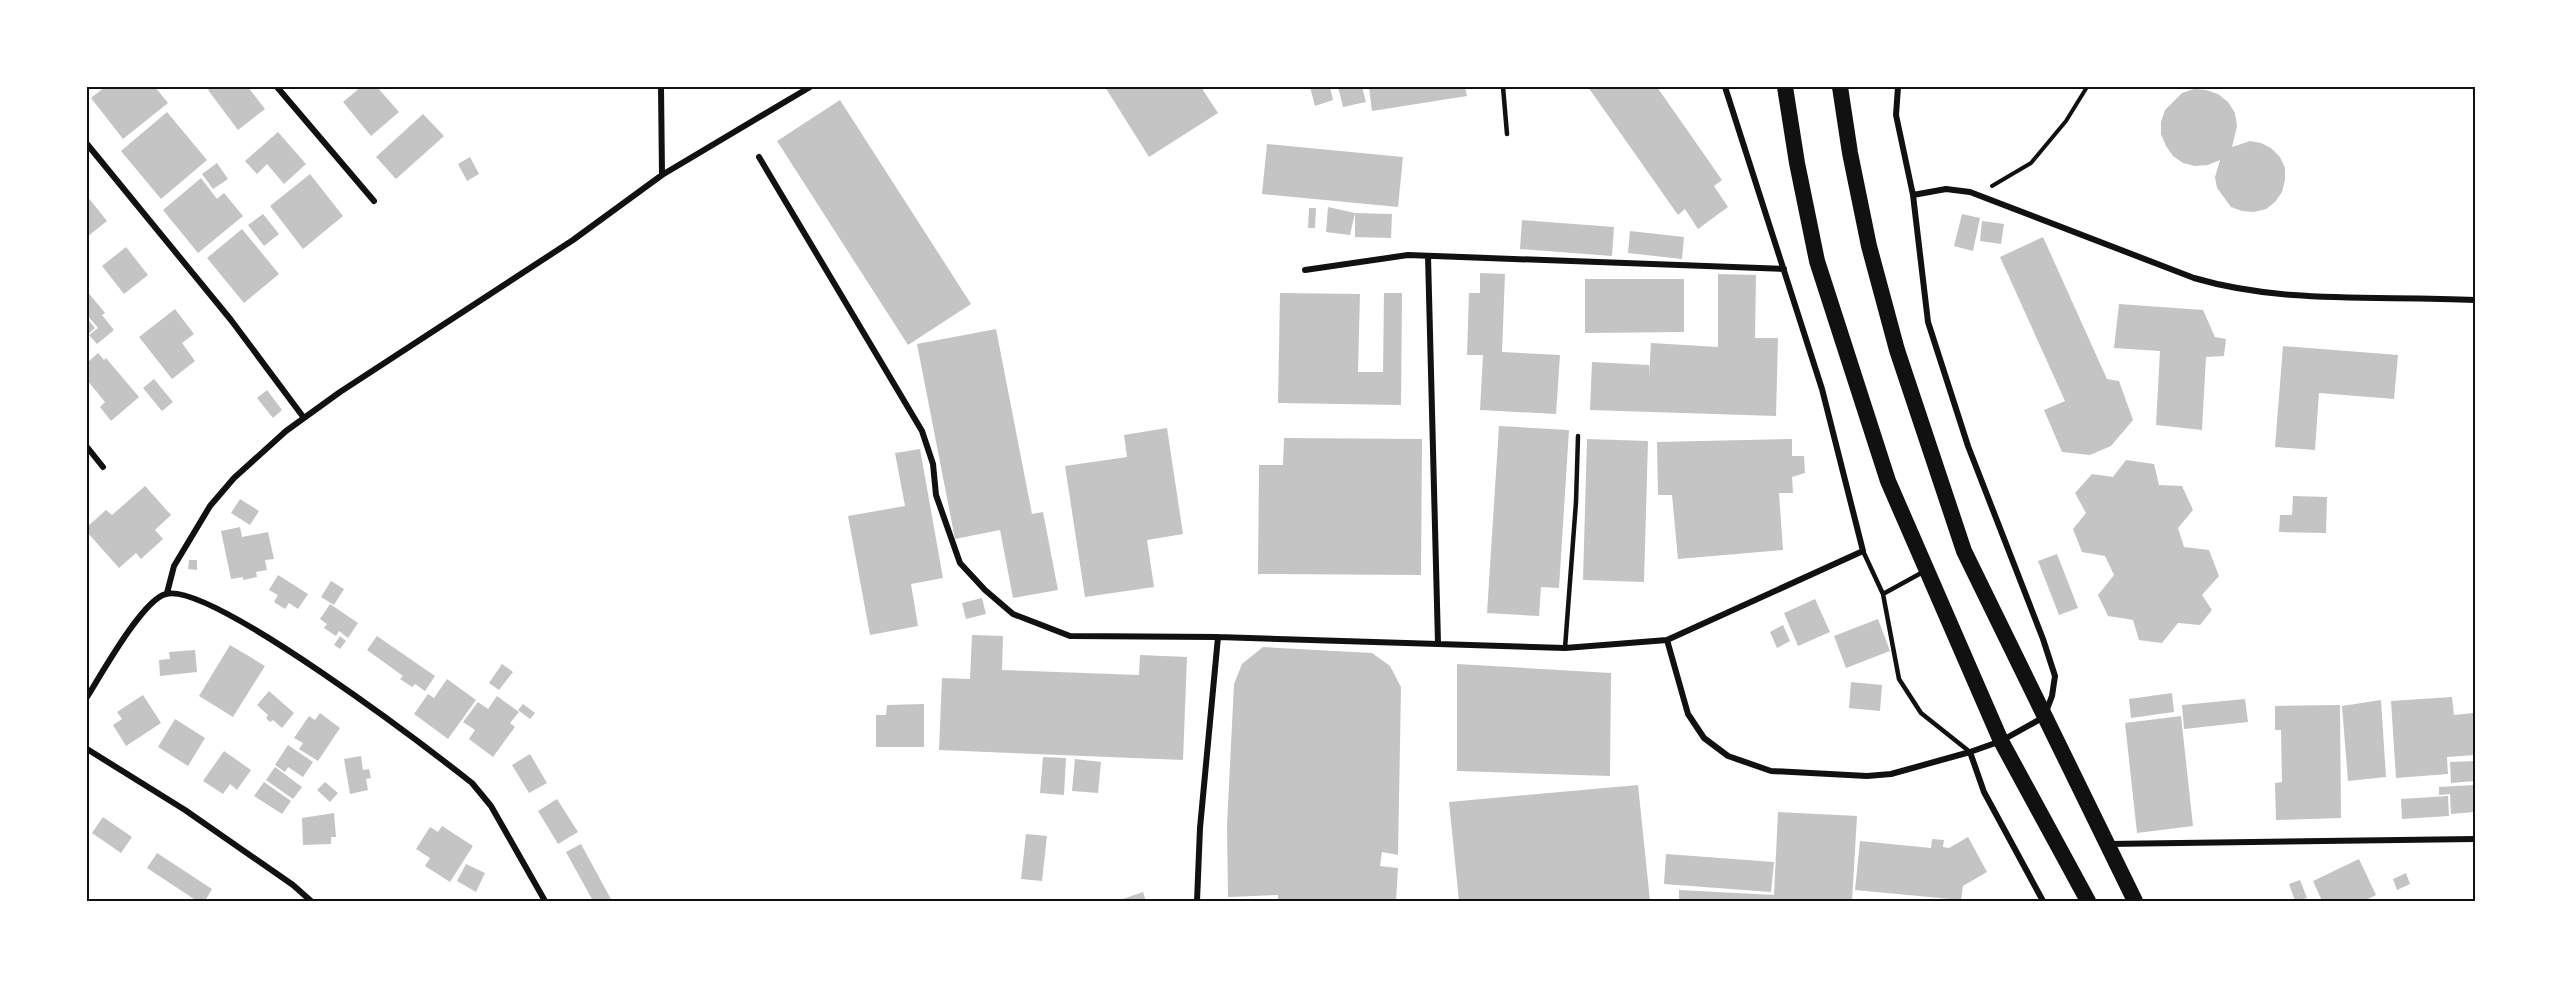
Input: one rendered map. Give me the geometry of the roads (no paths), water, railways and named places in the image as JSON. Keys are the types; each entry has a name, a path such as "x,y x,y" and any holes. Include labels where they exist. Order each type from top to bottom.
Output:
{"highway":[{"path":"1785,87 1797,163 1821,272 1888,481 2001,741 2088,901"},
{"path":"1840,87 1850,153 1869,246 1897,350 1964,552 2135,901"}],"street":[{"path":"277,87 374,201"},
{"path":"661,87 662,175"},
{"path":"167,593 174,566 222,491 286,431 573,240 662,175 810,87"},
{"path":"759,157 922,431 933,464 936,495 960,563 985,590 1013,614 1070,636 1218,637 1565,648 1667,640 1863,551 1822,389 1725,87"},
{"path":"1667,640 1688,714 1704,738 1728,756 1771,771 1866,777 1907,771 2001,741 2044,717 2052,696 2055,676 2043,639 1968,446 1928,322 1913,195 1896,115 1898,87"},
{"path":"87,144 231,321 304,418"},
{"path":"1913,195 1959,189 2194,278 2226,287 2260,293 2367,299 2475,300"},
{"path":"1305,270 1408,255 1784,269"},
{"path":"1428,256 1438,643"},
{"path":"87,447 104,467"},
{"path":"87,697 139,618 154,601 167,593 179,593 211,605 273,640 330,678 472,783 491,806 545,901"},
{"path":"1197,901 1200,828 1218,637"},
{"path":"87,749 185,810 293,885 311,901"},
{"path":"1970,752 1984,792 2043,901"},
{"path":"2108,844 2475,839"}],"lane":[{"path":"1503,87 1507,134"},
{"path":"1565,648 1576,502 1578,436"},
{"path":"1863,551 1883,594 1895,666 1909,698 1921,713 1970,752"},
{"path":"1883,594 1926,570"}]}
